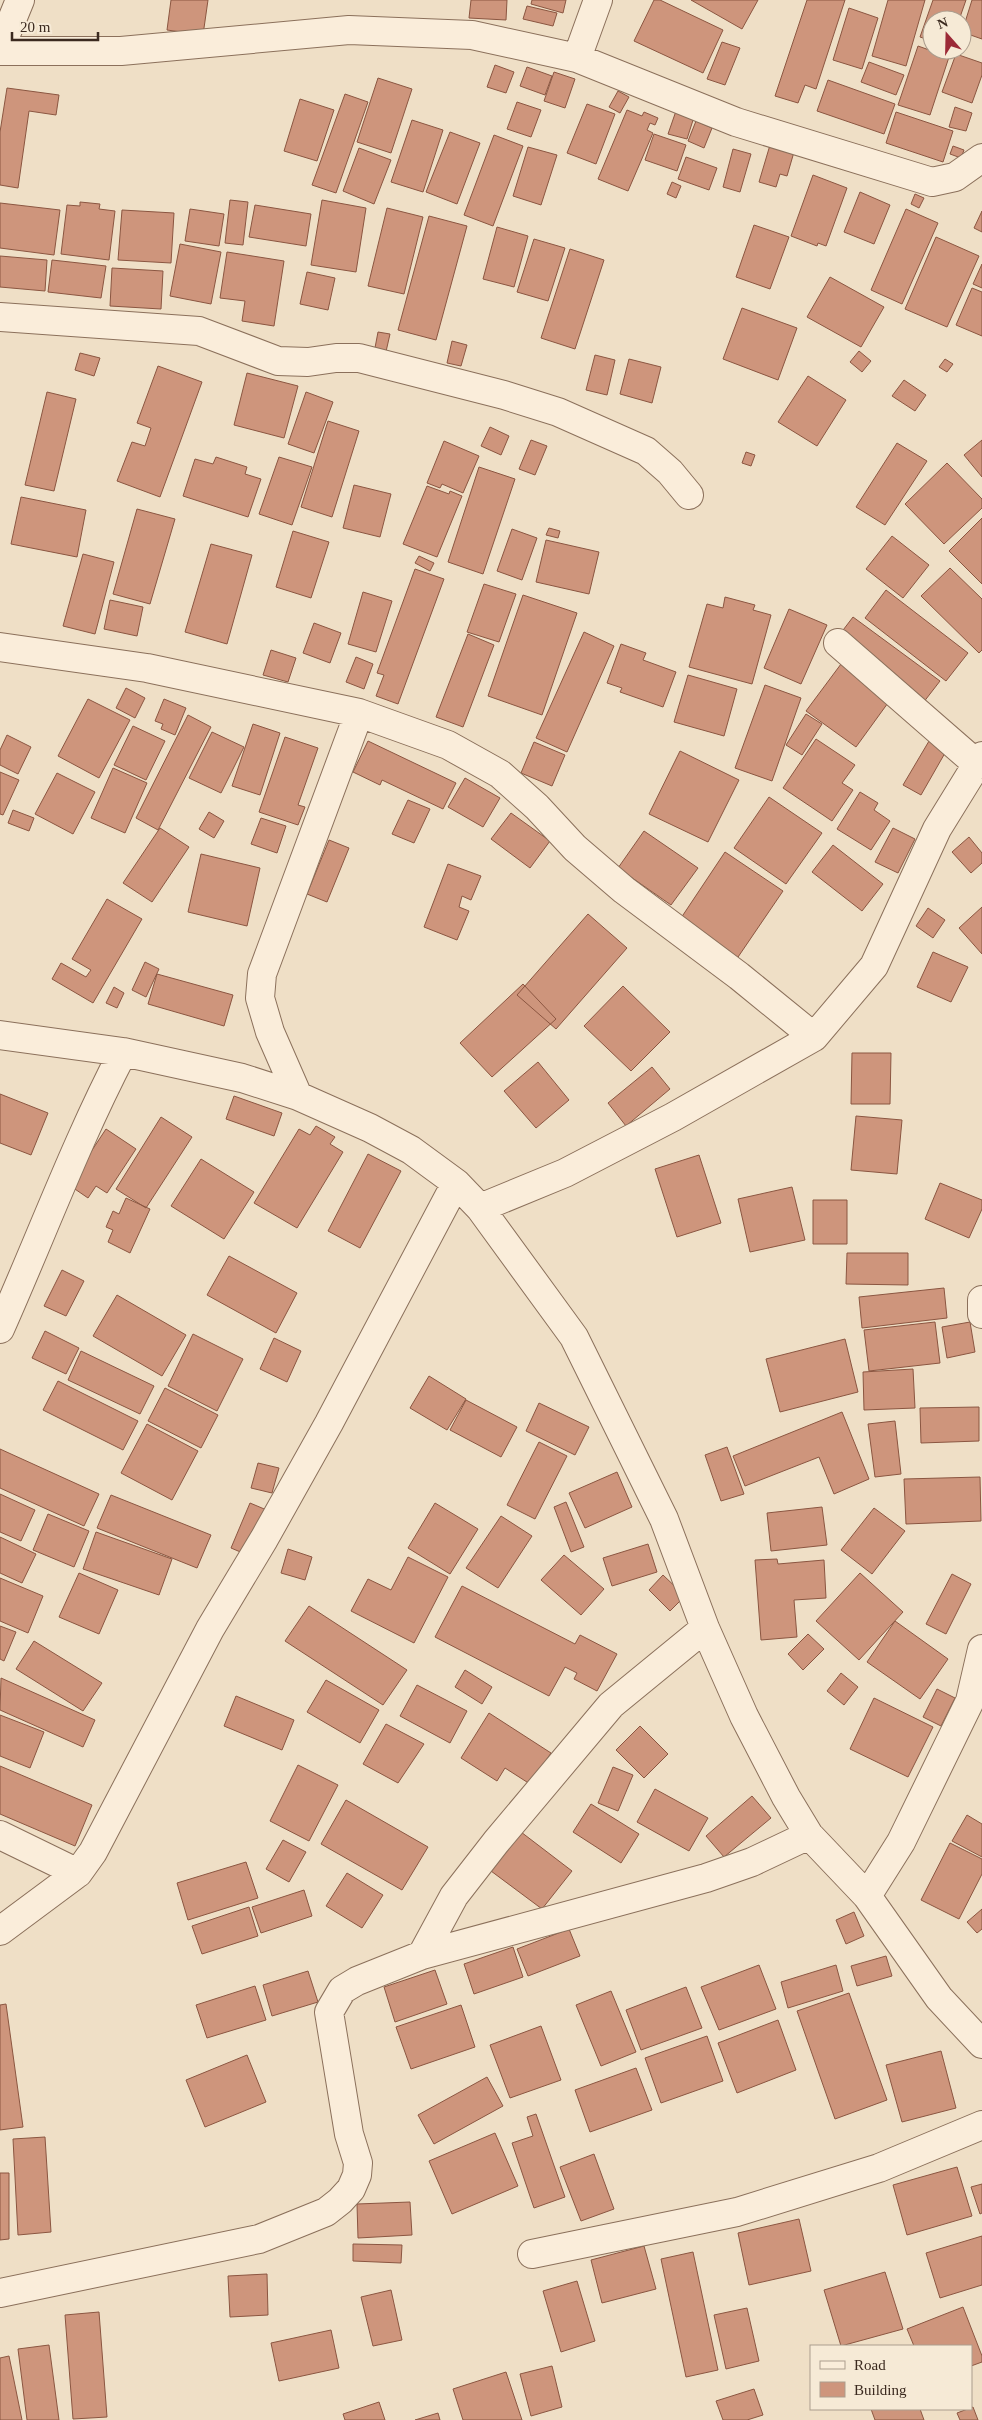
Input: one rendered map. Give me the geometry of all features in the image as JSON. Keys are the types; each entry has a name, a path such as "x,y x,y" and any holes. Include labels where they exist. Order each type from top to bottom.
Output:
{"street":[{"path":"20,0 0,50 121,51 349,30 472,36 577,58 736,122 932,182 954,177 982,158"},
{"path":"577,58 598,0"},
{"path":"0,317 199,331 278,361 308,362 336,358 359,358 504,395 558,412 646,451 670,472 689,495"},
{"path":"480,1208 565,1173 673,1117 814,1037 874,966 937,829 980,761 838,643"},
{"path":"0,647 146,668 359,713 448,745 500,774 537,807 575,848 624,890 738,976 814,1037"},
{"path":"298,1096 270,1032 260,998 262,974 359,713"},
{"path":"0,1035 123,1052 242,1078 298,1096 411,1150 456,1183 480,1208 574,1337 664,1520 705,1628 744,1716 786,1797 809,1835 867,1896 939,1998 982,2044"},
{"path":"0,1330 38,1245 92,1111 123,1052"},
{"path":"0,1931 78,1873 93,1852 210,1629 329,1423 456,1183"},
{"path":"982,1300 982,1314"},
{"path":"422,1955 454,1896 496,1842 611,1706 705,1628"},
{"path":"867,1896 901,1842 970,1701 982,1649"},
{"path":"0,1835 78,1873"},
{"path":"0,2293 259,2239 326,2212 340,2201 351,2189 357,2175 358,2163 349,2134 329,2012 342,1990 422,1955 706,1878 752,1862 809,1835"},
{"path":"532,2254 737,2212 879,2168 982,2125"}],"building":[{"path":"171,0 208,0 203,35 167,30"},
{"path":"471,0 507,0 506,20 469,18"},
{"path":"532,0 566,0 563,13 531,4"},
{"path":"654,0 660,0 723,30 703,73 634,41"},
{"path":"691,0 758,0 742,29"},
{"path":"807,0 845,0 816,89 805,85 798,103 775,96"},
{"path":"888,0 925,0 906,66 872,56"},
{"path":"933,0 966,0 962,10 929,10"},
{"path":"972,0 982,0 982,39 972,36 972,10 969,10"},
{"path":"527,6 557,13 553,26 523,19"},
{"path":"849,8 878,18 862,69 833,60"},
{"path":"722,42 740,48 725,85 707,79"},
{"path":"918,46 922,47 922,60 948,60 930,115 898,105"},
{"path":"954,60 972,60 982,63 982,75 972,103 942,92"},
{"path":"869,62 904,75 896,95 861,82"},
{"path":"495,65 514,72 506,93 487,87"},
{"path":"527,67 552,76 545,95 520,86"},
{"path":"554,72 575,79 565,108 544,101"},
{"path":"378,78 412,89 391,153 357,142"},
{"path":"828,80 895,104 884,134 817,111"},
{"path":"7,88 59,95 56,115 29,111 18,188 0,185 0,132"},
{"path":"618,91 629,97 620,113 609,107"},
{"path":"345,94 368,102 336,193 312,185"},
{"path":"300,99 334,110 317,161 284,151"},
{"path":"517,102 541,110 531,137 507,129"},
{"path":"587,104 615,114 596,164 567,153"},
{"path":"955,107 972,113 966,131 949,127"},
{"path":"627,110 642,116 644,112 658,118 655,125 650,123 647,130 653,133 628,191 598,179"},
{"path":"676,111 694,117 687,139 668,134"},
{"path":"896,112 953,131 943,162 886,143"},
{"path":"412,120 443,130 423,192 391,182"},
{"path":"696,121 712,128 704,148 688,141"},
{"path":"450,132 480,143 457,204 426,192"},
{"path":"654,134 686,145 677,171 645,160"},
{"path":"494,135 523,146 493,226 464,215"},
{"path":"770,145 794,152 787,176 780,174 776,187 759,182"},
{"path":"953,146 964,150 961,158 950,154"},
{"path":"528,147 557,155 541,205 513,196"},
{"path":"359,148 391,160 374,204 343,191"},
{"path":"733,149 751,154 740,192 723,187"},
{"path":"686,157 717,168 709,190 678,179"},
{"path":"813,175 847,188 826,246 818,243 817,246 791,236"},
{"path":"672,182 681,186 676,198 667,194"},
{"path":"860,192 890,205 874,244 844,232"},
{"path":"915,194 924,198 919,208 911,204"},
{"path":"230,200 248,202 243,245 225,243"},
{"path":"322,200 366,208 356,272 311,265"},
{"path":"80,202 100,204 99,209 115,211 109,260 61,254 67,205 80,206"},
{"path":"0,203 60,210 54,255 0,248"},
{"path":"255,205 311,214 306,246 249,237"},
{"path":"387,208 423,217 404,294 368,286"},
{"path":"190,209 224,214 219,246 185,241"},
{"path":"906,209 938,223 902,304 871,290"},
{"path":"122,210 174,213 171,263 118,260"},
{"path":"982,211 982,232 974,228"},
{"path":"429,216 467,226 436,340 398,330"},
{"path":"754,225 789,237 770,289 736,277"},
{"path":"497,227 528,236 514,287 483,279"},
{"path":"936,237 979,256 947,327 905,309"},
{"path":"534,239 565,248 548,301 517,292"},
{"path":"180,244 221,252 211,304 170,296"},
{"path":"570,249 604,260 575,349 541,338"},
{"path":"227,252 284,261 274,326 242,321 245,301 220,298"},
{"path":"0,256 47,260 45,291 0,287"},
{"path":"52,260 106,266 101,298 48,292"},
{"path":"982,264 982,288 973,284"},
{"path":"112,268 163,271 161,309 110,306"},
{"path":"307,272 335,278 328,310 300,304"},
{"path":"830,277 884,307 861,347 807,317"},
{"path":"972,288 982,292 982,336 956,325"},
{"path":"742,308 797,328 778,380 723,359"},
{"path":"378,332 390,334 385,356 374,353"},
{"path":"452,341 467,345 461,366 447,363"},
{"path":"859,351 871,361 862,372 850,362"},
{"path":"80,353 100,358 94,376 75,370"},
{"path":"595,355 615,360 607,395 586,390"},
{"path":"629,359 661,367 652,403 620,394"},
{"path":"945,359 953,364 947,372 939,367"},
{"path":"158,366 202,382 160,497 117,481 132,442 145,446 151,428 137,423"},
{"path":"247,373 298,386 284,438 234,425"},
{"path":"808,376 846,400 817,446 778,422"},
{"path":"904,380 926,395 915,411 892,396"},
{"path":"47,392 76,399 54,491 25,485"},
{"path":"306,392 333,402 314,453 288,444"},
{"path":"328,421 359,431 332,517 301,507"},
{"path":"490,427 509,436 501,455 481,446"},
{"path":"531,440 547,446 535,475 519,469"},
{"path":"982,440 982,477 964,455"},
{"path":"444,441 479,456 463,493 442,484 440,488 427,483"},
{"path":"897,443 927,461 885,525 856,507"},
{"path":"746,452 755,455 751,466 742,463"},
{"path":"216,457 247,467 245,474 261,479 248,517 183,496 195,459 213,464"},
{"path":"279,457 312,467 292,525 259,514"},
{"path":"947,463 982,499 982,508 944,544 905,504"},
{"path":"479,467 515,479 483,574 448,562"},
{"path":"354,485 391,494 380,537 343,528"},
{"path":"427,486 449,494 450,491 462,496 437,557 403,544"},
{"path":"21,497 86,510 77,557 11,544"},
{"path":"137,509 175,519 150,604 113,594"},
{"path":"982,518 982,584 949,551"},
{"path":"549,528 560,531 558,538 546,535"},
{"path":"512,529 537,538 522,580 497,571"},
{"path":"293,531 329,542 311,598 276,587"},
{"path":"892,536 929,565 903,598 866,569"},
{"path":"546,540 599,552 589,594 536,582"},
{"path":"211,544 252,555 227,644 185,632"},
{"path":"83,554 114,562 95,634 63,626"},
{"path":"419,556 434,563 430,571 415,563"},
{"path":"950,568 982,599 982,650 979,653 921,596"},
{"path":"415,569 444,579 398,704 376,696 384,675 377,673"},
{"path":"484,584 516,594 499,642 467,632"},
{"path":"886,590 968,653 946,681 865,618"},
{"path":"363,592 392,601 376,652 348,644"},
{"path":"523,595 577,613 542,715 488,696"},
{"path":"725,597 755,605 753,610 771,615 752,684 689,667 707,604 723,608"},
{"path":"110,600 143,607 137,636 104,629"},
{"path":"789,609 827,625 801,684 764,668"},
{"path":"853,617 940,681 923,703 837,638"},
{"path":"314,623 341,633 330,663 303,653"},
{"path":"584,632 614,646 567,752 536,738"},
{"path":"468,634 494,645 463,727 436,717"},
{"path":"621,644 646,653 643,660 676,672 663,707 620,692 622,688 607,683"},
{"path":"271,650 296,658 288,682 263,675"},
{"path":"356,657 373,664 364,689 346,682"},
{"path":"844,660 893,696 856,747 806,711"},
{"path":"688,675 737,689 724,736 674,722"},
{"path":"765,685 801,698 772,781 735,768"},
{"path":"126,688 145,698 135,718 116,708"},
{"path":"88,699 130,720 99,778 58,756"},
{"path":"164,699 186,708 175,735 161,729 163,724 155,721"},
{"path":"806,714 822,724 802,755 786,745"},
{"path":"188,715 211,727 158,830 136,818"},
{"path":"253,724 280,733 260,795 232,786"},
{"path":"133,726 165,741 146,780 114,765"},
{"path":"212,732 244,747 221,793 189,778"},
{"path":"7,735 31,747 18,774 0,765 0,750"},
{"path":"932,736 949,746 921,795 903,785"},
{"path":"285,737 318,748 298,805 305,807 298,825 259,812"},
{"path":"816,739 855,765 842,783 853,790 832,821 783,788"},
{"path":"368,741 456,783 443,809 382,780 380,785 353,772"},
{"path":"534,742 565,755 552,786 521,773"},
{"path":"680,751 739,780 708,842 649,814"},
{"path":"113,768 147,783 125,833 91,818"},
{"path":"0,772 19,780 3,815 0,814"},
{"path":"57,773 95,792 73,834 35,814"},
{"path":"465,778 500,798 483,827 448,807"},
{"path":"860,792 878,803 874,810 890,821 871,850 837,829"},
{"path":"769,797 822,833 786,884 734,848"},
{"path":"408,800 430,809 414,843 392,834"},
{"path":"13,810 34,818 29,831 8,823"},
{"path":"209,812 224,821 214,838 199,829"},
{"path":"511,813 550,841 530,868 491,839"},
{"path":"261,818 286,826 277,853 251,844"},
{"path":"160,828 189,847 152,902 123,883"},
{"path":"893,828 915,839 898,873 875,862"},
{"path":"644,831 698,868 671,905 618,868"},
{"path":"969,837 982,853 982,863 971,873 952,852"},
{"path":"329,840 349,848 327,902 307,894"},
{"path":"833,845 883,884 862,911 812,872"},
{"path":"725,852 783,891 736,960 679,921"},
{"path":"201,854 260,868 247,926 188,912"},
{"path":"448,864 481,876 471,900 462,896 459,907 469,911 457,940 424,927"},
{"path":"107,899 142,919 93,1003 52,979 61,963 86,977 91,970 72,959"},
{"path":"982,907 982,954 959,928"},
{"path":"928,908 945,920 933,938 916,926"},
{"path":"588,914 627,948 556,1029 517,995"},
{"path":"933,952 968,967 951,1002 917,987"},
{"path":"145,962 159,969 146,997 132,990"},
{"path":"157,974 233,995 224,1026 148,1004"},
{"path":"523,984 556,1019 492,1077 460,1043"},
{"path":"623,986 670,1032 631,1071 584,1026"},
{"path":"114,987 124,993 117,1008 106,1003"},
{"path":"852,1053 891,1053 890,1104 851,1104"},
{"path":"538,1062 569,1100 536,1128 504,1091"},
{"path":"652,1067 670,1089 626,1126 608,1103"},
{"path":"0,1094 48,1113 31,1155 0,1143"},
{"path":"234,1096 282,1113 274,1136 226,1119"},
{"path":"856,1116 902,1120 897,1174 851,1170"},
{"path":"161,1117 192,1137 146,1208 116,1189"},
{"path":"316,1126 335,1137 330,1144 343,1152 297,1228 254,1203 299,1129 310,1135"},
{"path":"106,1129 136,1149 107,1193 96,1186 88,1198 69,1185"},
{"path":"368,1154 401,1171 360,1248 328,1231"},
{"path":"699,1155 721,1223 677,1237 655,1169"},
{"path":"201,1159 254,1192 224,1239 171,1206"},
{"path":"940,1183 982,1200 982,1209 969,1238 925,1219"},
{"path":"792,1187 805,1240 750,1252 738,1199"},
{"path":"126,1198 150,1209 130,1253 108,1242 113,1230 106,1227 113,1211 119,1214"},
{"path":"813,1200 847,1200 847,1244 813,1244"},
{"path":"847,1253 908,1253 908,1285 846,1284"},
{"path":"229,1256 297,1293 276,1333 207,1295"},
{"path":"62,1270 84,1281 66,1316 44,1306"},
{"path":"944,1288 947,1318 862,1328 859,1297"},
{"path":"117,1295 186,1335 162,1376 93,1336"},
{"path":"935,1322 940,1363 869,1371 864,1330"},
{"path":"970,1322 975,1352 947,1358 942,1327"},
{"path":"45,1331 79,1348 66,1374 32,1358"},
{"path":"193,1334 243,1359 217,1411 168,1386"},
{"path":"274,1338 301,1351 287,1382 260,1369"},
{"path":"845,1339 858,1392 780,1412 766,1359"},
{"path":"81,1351 154,1386 140,1414 68,1380"},
{"path":"913,1369 915,1408 864,1410 863,1372"},
{"path":"429,1376 466,1399 447,1430 410,1408"},
{"path":"58,1381 138,1421 123,1450 43,1410"},
{"path":"165,1388 218,1415 201,1448 148,1421"},
{"path":"466,1400 517,1427 501,1457 450,1430"},
{"path":"539,1403 589,1427 575,1455 526,1431"},
{"path":"979,1407 979,1441 921,1443 920,1408"},
{"path":"842,1412 869,1479 834,1494 819,1457 745,1486 733,1456"},
{"path":"895,1421 901,1474 875,1477 868,1424"},
{"path":"147,1424 198,1451 172,1500 121,1473"},
{"path":"539,1442 567,1456 535,1519 507,1505"},
{"path":"727,1447 744,1494 721,1501 705,1455"},
{"path":"0,1449 99,1494 84,1526 0,1488"},
{"path":"258,1463 279,1468 272,1493 251,1488"},
{"path":"617,1472 632,1507 585,1528 569,1493"},
{"path":"980,1477 981,1521 906,1524 904,1479"},
{"path":"0,1494 35,1510 21,1541 0,1532"},
{"path":"111,1495 211,1535 197,1568 97,1528"},
{"path":"566,1502 584,1547 571,1552 554,1507"},
{"path":"250,1503 269,1511 250,1556 231,1548"},
{"path":"435,1503 478,1529 450,1574 408,1548"},
{"path":"822,1507 827,1545 771,1551 767,1513"},
{"path":"874,1508 905,1531 872,1574 841,1550"},
{"path":"48,1514 89,1531 74,1567 33,1550"},
{"path":"501,1516 532,1536 498,1588 466,1568"},
{"path":"96,1532 172,1559 159,1595 83,1569"},
{"path":"0,1537 36,1554 22,1583 0,1573"},
{"path":"648,1544 657,1572 612,1586 603,1558"},
{"path":"288,1549 312,1557 305,1580 281,1573"},
{"path":"564,1555 604,1589 581,1615 541,1580"},
{"path":"408,1557 448,1577 414,1643 351,1611 368,1579 391,1590"},
{"path":"777,1559 778,1564 824,1560 826,1598 794,1600 797,1637 761,1640 755,1560"},
{"path":"79,1573 118,1590 99,1634 59,1617"},
{"path":"860,1573 903,1612 859,1660 816,1621"},
{"path":"952,1574 971,1584 946,1634 926,1624"},
{"path":"663,1575 685,1596 670,1611 649,1590"},
{"path":"0,1578 43,1596 28,1633 0,1621"},
{"path":"462,1586 575,1644 580,1635 617,1654 597,1691 574,1679 577,1673 565,1667 549,1696 435,1637"},
{"path":"309,1606 407,1670 383,1705 285,1641"},
{"path":"895,1621 948,1659 920,1699 867,1662"},
{"path":"0,1626 16,1632 4,1661 0,1659"},
{"path":"808,1634 824,1649 803,1670 788,1654"},
{"path":"34,1641 102,1683 83,1711 16,1669"},
{"path":"465,1670 492,1687 482,1704 455,1687"},
{"path":"841,1673 858,1687 844,1705 827,1691"},
{"path":"1,1678 95,1720 83,1747 0,1710"},
{"path":"326,1680 379,1710 360,1743 307,1712"},
{"path":"417,1685 467,1711 450,1743 400,1716"},
{"path":"937,1689 955,1698 941,1726 923,1717"},
{"path":"236,1696 294,1720 282,1750 224,1726"},
{"path":"874,1698 933,1727 908,1777 850,1749"},
{"path":"489,1713 551,1753 530,1784 505,1768 497,1781 461,1758"},
{"path":"0,1715 44,1732 30,1768 0,1756"},
{"path":"386,1724 424,1744 398,1783 363,1764"},
{"path":"640,1726 668,1754 644,1778 616,1750"},
{"path":"298,1765 338,1785 309,1841 270,1821"},
{"path":"0,1766 92,1805 75,1846 0,1814"},
{"path":"613,1767 633,1775 618,1811 598,1803"},
{"path":"655,1789 708,1818 689,1851 637,1822"},
{"path":"752,1796 771,1818 724,1857 706,1836"},
{"path":"346,1800 428,1847 402,1890 321,1844"},
{"path":"591,1804 639,1834 621,1863 573,1832"},
{"path":"967,1815 982,1824 982,1857 952,1841"},
{"path":"521,1832 572,1871 542,1909 491,1871"},
{"path":"283,1840 306,1852 289,1882 266,1869"},
{"path":"950,1843 982,1859 982,1874 959,1919 921,1900"},
{"path":"246,1862 258,1898 188,1920 177,1883"},
{"path":"347,1873 383,1895 362,1928 326,1906"},
{"path":"304,1890 312,1916 261,1933 252,1907"},
{"path":"249,1907 258,1936 202,1954 192,1926"},
{"path":"982,1909 982,1929 977,1933 967,1922"},
{"path":"854,1912 864,1936 846,1944 836,1920"},
{"path":"569,1929 580,1956 528,1976 517,1949"},
{"path":"513,1947 523,1977 474,1994 464,1964"},
{"path":"886,1956 892,1976 857,1986 851,1966"},
{"path":"759,1965 776,2009 719,2030 701,1987"},
{"path":"836,1965 843,1991 788,2008 781,1982"},
{"path":"435,1970 447,2004 395,2022 384,1987"},
{"path":"308,1971 318,2002 272,2016 263,1985"},
{"path":"255,1986 266,2020 207,2038 196,2005"},
{"path":"686,1987 702,2028 641,2050 626,2010"},
{"path":"611,1991 636,2052 601,2066 576,2005"},
{"path":"849,1993 887,2100 835,2119 797,2011"},
{"path":"6,2004 23,2127 0,2130 0,2005"},
{"path":"461,2005 475,2047 411,2069 396,2027"},
{"path":"778,2020 796,2070 737,2093 718,2043"},
{"path":"541,2026 561,2080 510,2098 490,2045"},
{"path":"707,2036 723,2081 661,2103 645,2058"},
{"path":"941,2051 956,2108 902,2122 886,2065"},
{"path":"247,2055 266,2102 205,2127 186,2080"},
{"path":"636,2068 652,2110 590,2132 575,2090"},
{"path":"487,2077 503,2106 434,2144 418,2115"},
{"path":"536,2114 565,2197 534,2208 512,2143 533,2136 527,2117"},
{"path":"495,2133 518,2186 452,2214 429,2161"},
{"path":"45,2137 51,2232 18,2235 13,2139"},
{"path":"594,2154 614,2209 581,2221 560,2167"},
{"path":"957,2167 972,2216 907,2235 893,2185"},
{"path":"0,2173 9,2173 9,2239 0,2240"},
{"path":"982,2184 982,2213 980,2214 971,2187"},
{"path":"410,2202 412,2235 358,2238 357,2204"},
{"path":"799,2219 811,2271 749,2285 738,2233"},
{"path":"982,2236 982,2285 940,2298 926,2253"},
{"path":"353,2244 402,2245 401,2263 353,2261"},
{"path":"644,2246 656,2289 602,2303 591,2260"},
{"path":"693,2252 718,2370 686,2377 661,2259"},
{"path":"885,2272 903,2329 841,2345 824,2290"},
{"path":"267,2274 268,2315 230,2317 228,2276"},
{"path":"577,2281 595,2341 561,2352 543,2291"},
{"path":"391,2290 402,2340 373,2346 361,2297"},
{"path":"963,2307 982,2356 982,2362 972,2366 972,2345 914,2345 907,2329"},
{"path":"747,2308 759,2361 726,2369 714,2315"},
{"path":"99,2312 107,2417 73,2419 65,2315"},
{"path":"331,2330 339,2368 279,2381 271,2343"},
{"path":"49,2345 59,2420 27,2420 18,2349"},
{"path":"9,2356 22,2420 0,2420 0,2358"},
{"path":"552,2366 562,2407 531,2416 520,2374"},
{"path":"506,2372 522,2420 463,2420 453,2389"},
{"path":"754,2389 763,2415 747,2420 723,2420 716,2401"},
{"path":"379,2402 385,2420 345,2420 343,2414"},
{"path":"972,2407 978,2420 960,2420 957,2413 972,2410"},
{"path":"871,2410 920,2410 924,2420 875,2420"},
{"path":"438,2413 440,2420 415,2420"}]}
